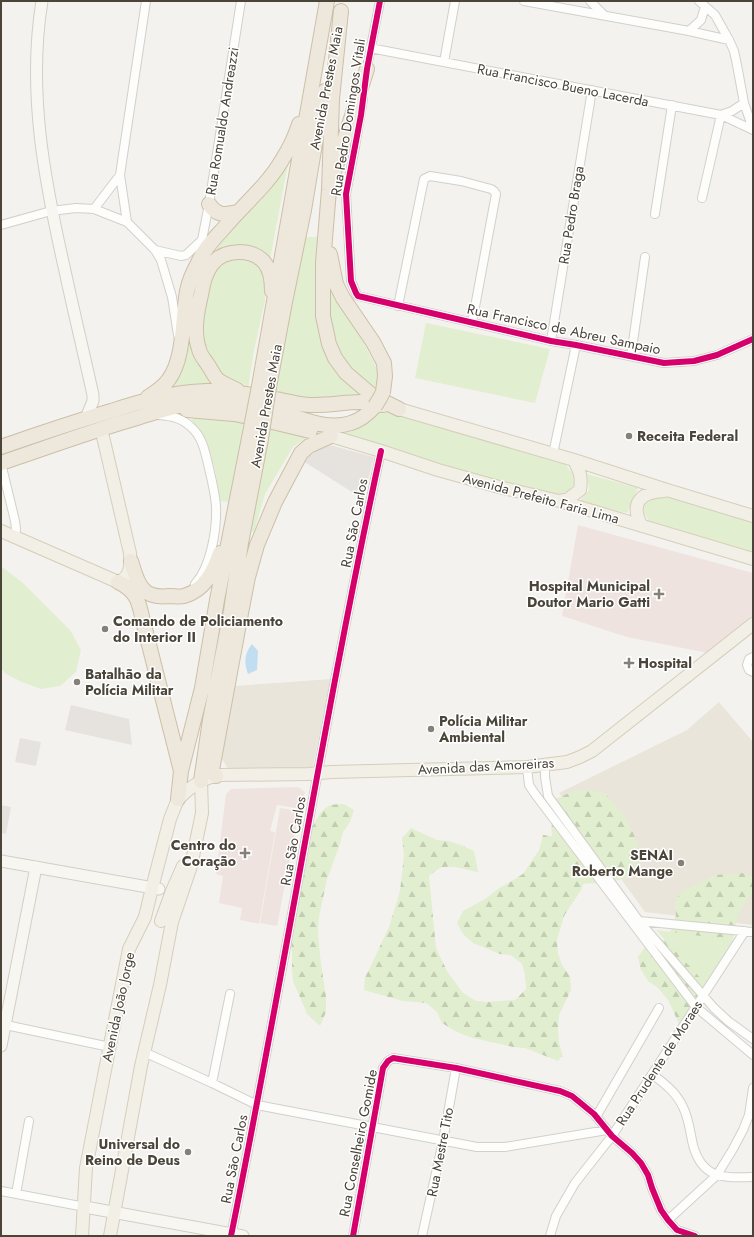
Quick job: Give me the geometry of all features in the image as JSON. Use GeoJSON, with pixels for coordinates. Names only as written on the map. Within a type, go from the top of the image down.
{"type":"FeatureCollection","features":[{"type":"Feature","properties":{"kind":"highway","name":"Avenida Prestes Maia"},"geometry":{"type":"LineString","coordinates":[[201,781],[210,720],[231,611],[255,439],[259,389],[327,1]]}},
{"type":"Feature","properties":{"kind":"highway"},"geometry":{"type":"LineString","coordinates":[[341,6],[332,99],[329,190],[323,264],[323,316],[329,344],[335,358],[346,373],[373,396],[399,409]]}},
{"type":"Feature","properties":{"kind":"highway","name":"Avenida Prestes Maia"},"geometry":{"type":"LineString","coordinates":[[259,389],[285,302],[304,210],[341,6]]}},
{"type":"Feature","properties":{"kind":"highway"},"geometry":{"type":"LineString","coordinates":[[329,190],[366,69]]}},
{"type":"Feature","properties":{"kind":"highway"},"geometry":{"type":"LineString","coordinates":[[140,402],[158,390],[169,380],[175,370],[181,347],[187,291],[199,260],[211,243],[267,180],[282,160],[299,126],[312,82]]}},
{"type":"Feature","properties":{"kind":"highway"},"geometry":{"type":"LineString","coordinates":[[209,204],[213,210],[219,213],[225,214],[237,212]]}},
{"type":"Feature","properties":{"kind":"highway"},"geometry":{"type":"LineString","coordinates":[[1,463],[101,428],[180,405],[202,402],[243,404],[319,424],[339,426],[362,418],[375,406],[383,392],[385,376],[384,363],[373,342],[343,298],[336,284],[326,232]]}},
{"type":"Feature","properties":{"kind":"highway"},"geometry":{"type":"LineString","coordinates":[[274,303],[271,279],[268,268],[264,262],[254,255],[241,252],[230,253],[216,259],[208,270],[199,305],[195,333],[199,351],[218,380],[259,389],[311,405],[359,401],[374,402],[399,409]]}},
{"type":"Feature","properties":{"kind":"highway"},"geometry":{"type":"LineString","coordinates":[[1,447],[86,418],[167,395],[205,391],[234,392],[259,389]]}},
{"type":"Feature","properties":{"kind":"highway"},"geometry":{"type":"LineString","coordinates":[[165,409],[234,414],[330,436]]}},
{"type":"Feature","properties":{"kind":"highway"},"geometry":{"type":"LineString","coordinates":[[216,776],[213,774],[212,770],[242,606],[248,577],[257,546],[275,502],[301,453],[309,446],[330,436]]}},
{"type":"Feature","properties":{"kind":"highway","name":"Avenida Prestes Maia"},"geometry":{"type":"LineString","coordinates":[[181,771],[202,688],[217,600],[236,508],[255,439]]}},
{"type":"Feature","properties":{"kind":"highway"},"geometry":{"type":"LineString","coordinates":[[142,621],[147,607],[156,599],[162,597],[184,596],[196,590],[205,583],[216,565],[229,519],[236,508]]}},
{"type":"Feature","properties":{"kind":"highway"},"geometry":{"type":"LineString","coordinates":[[131,561],[137,579],[144,590],[162,597]]}},
{"type":"Feature","properties":{"kind":"highway"},"geometry":{"type":"LineString","coordinates":[[118,582],[131,590],[138,599],[142,621],[181,771]]}},
{"type":"Feature","properties":{"kind":"highway","name":"Avenida João Jorge"},"geometry":{"type":"LineString","coordinates":[[178,799],[181,771]]}},
{"type":"Feature","properties":{"kind":"main road"},"geometry":{"type":"LineString","coordinates":[[399,409],[574,460],[753,516]]}},
{"type":"Feature","properties":{"kind":"main road"},"geometry":{"type":"LineString","coordinates":[[1,531],[118,582],[127,577],[131,561],[130,553],[101,428]]}},
{"type":"Feature","properties":{"kind":"main road","name":"Avenida Prefeito Faria Lima"},"geometry":{"type":"LineString","coordinates":[[330,436],[445,472],[499,487],[559,501],[753,558]]}},
{"type":"Feature","properties":{"kind":"main road"},"geometry":{"type":"LineString","coordinates":[[559,501],[568,499],[580,490],[582,480],[574,460]]}},
{"type":"Feature","properties":{"kind":"main road"},"geometry":{"type":"LineString","coordinates":[[642,526],[638,520],[637,508],[639,500],[645,494],[667,490]]}},
{"type":"Feature","properties":{"kind":"main road","name":"Avenida das Amoreiras"},"geometry":{"type":"LineString","coordinates":[[318,773],[527,767],[567,762],[592,751],[753,624]]}},
{"type":"Feature","properties":{"kind":"main road","name":"Avenida João Jorge"},"geometry":{"type":"LineString","coordinates":[[82,1236],[85,1207],[86,1168],[129,949],[145,917],[155,888],[170,819],[178,799],[201,781],[216,776],[318,773]]}},
{"type":"Feature","properties":{"kind":"main road","name":"Avenida Prestes Maia"},"geometry":{"type":"LineString","coordinates":[[196,842],[202,813],[201,781]]}},
{"type":"Feature","properties":{"kind":"main road"},"geometry":{"type":"LineString","coordinates":[[162,921],[172,891],[196,842]]}},
{"type":"Feature","properties":{"kind":"main road"},"geometry":{"type":"LineString","coordinates":[[110,1236],[109,1211],[160,985],[172,922],[196,842]]}},
{"type":"Feature","properties":{"kind":"main road"},"geometry":{"type":"LineString","coordinates":[[129,949],[132,973]]}},
{"type":"Feature","properties":{"kind":"street"},"geometry":{"type":"LineString","coordinates":[[42,1],[37,43],[37,110],[41,149],[51,211],[93,396],[93,401],[86,418]]}},
{"type":"Feature","properties":{"kind":"street"},"geometry":{"type":"LineString","coordinates":[[127,222],[120,176],[146,1]]}},
{"type":"Feature","properties":{"kind":"street","name":"Rua Romualdo Andreazzi"},"geometry":{"type":"LineString","coordinates":[[155,250],[186,256],[202,240],[241,1]]}},
{"type":"Feature","properties":{"kind":"street","name":"Rua Pedro Domingos Vitali"},"geometry":{"type":"LineString","coordinates":[[368,299],[358,296],[351,281],[346,194],[361,115],[366,69],[380,1]]}},
{"type":"Feature","properties":{"kind":"street"},"geometry":{"type":"LineString","coordinates":[[444,62],[455,1]]}},
{"type":"Feature","properties":{"kind":"street"},"geometry":{"type":"LineString","coordinates":[[524,1],[689,31],[729,40]]}},
{"type":"Feature","properties":{"kind":"street"},"geometry":{"type":"LineString","coordinates":[[590,1],[604,15]]}},
{"type":"Feature","properties":{"kind":"street"},"geometry":{"type":"LineString","coordinates":[[569,9],[574,2]]}},
{"type":"Feature","properties":{"kind":"street"},"geometry":{"type":"LineString","coordinates":[[689,31],[701,20],[702,4]]}},
{"type":"Feature","properties":{"kind":"street"},"geometry":{"type":"LineString","coordinates":[[702,4],[714,15],[734,51],[744,103],[753,129]]}},
{"type":"Feature","properties":{"kind":"street","name":"Rua Francisco Bueno Lacerda"},"geometry":{"type":"LineString","coordinates":[[370,48],[672,105],[710,114],[722,115],[753,129]]}},
{"type":"Feature","properties":{"kind":"street","name":"Rua Pedro Braga"},"geometry":{"type":"LineString","coordinates":[[551,341],[592,90]]}},
{"type":"Feature","properties":{"kind":"street"},"geometry":{"type":"LineString","coordinates":[[702,198],[722,115],[732,111],[744,103]]}},
{"type":"Feature","properties":{"kind":"street"},"geometry":{"type":"LineString","coordinates":[[655,214],[672,105]]}},
{"type":"Feature","properties":{"kind":"street"},"geometry":{"type":"LineString","coordinates":[[94,209],[120,176]]}},
{"type":"Feature","properties":{"kind":"street"},"geometry":{"type":"LineString","coordinates":[[398,306],[424,179],[430,176],[461,181],[491,189],[496,194],[472,323]]}},
{"type":"Feature","properties":{"kind":"street"},"geometry":{"type":"LineString","coordinates":[[1,226],[51,211],[76,208],[94,209],[127,222],[155,250],[164,271],[172,297],[181,347]]}},
{"type":"Feature","properties":{"kind":"street"},"geometry":{"type":"LineString","coordinates":[[631,356],[644,257]]}},
{"type":"Feature","properties":{"kind":"street","name":"Rua Francisco de Abreu Sampaio"},"geometry":{"type":"LineString","coordinates":[[368,299],[551,341],[664,362],[694,361],[717,355],[753,339]]}},
{"type":"Feature","properties":{"kind":"street"},"geometry":{"type":"LineString","coordinates":[[553,454],[576,345]]}},
{"type":"Feature","properties":{"kind":"street"},"geometry":{"type":"LineString","coordinates":[[148,414],[172,416],[183,420],[193,428],[201,439],[214,489],[216,506],[215,523],[208,558],[200,578],[184,596]]}},
{"type":"Feature","properties":{"kind":"street","name":"Rua São Carlos"},"geometry":{"type":"LineString","coordinates":[[235,1236],[257,1106],[318,773],[381,451]]}},
{"type":"Feature","properties":{"kind":"street"},"geometry":{"type":"LineString","coordinates":[[1,463],[15,521],[15,538]]}},
{"type":"Feature","properties":{"kind":"street"},"geometry":{"type":"LineString","coordinates":[[753,657],[749,659],[747,665],[749,670],[753,672]]}},
{"type":"Feature","properties":{"kind":"street"},"geometry":{"type":"LineString","coordinates":[[545,764],[548,796],[639,921],[714,1008],[728,1021],[753,1039]]}},
{"type":"Feature","properties":{"kind":"street"},"geometry":{"type":"LineString","coordinates":[[527,767],[528,783],[535,794],[696,1007],[753,1055]]}},
{"type":"Feature","properties":{"kind":"street"},"geometry":{"type":"LineString","coordinates":[[1,861],[155,888]]}},
{"type":"Feature","properties":{"kind":"street"},"geometry":{"type":"LineString","coordinates":[[1,1046],[3,1025],[36,867]]}},
{"type":"Feature","properties":{"kind":"street"},"geometry":{"type":"LineString","coordinates":[[639,921],[749,932]]}},
{"type":"Feature","properties":{"kind":"street","name":"Rua Prudente de Moraes"},"geometry":{"type":"LineString","coordinates":[[550,1236],[556,1216],[575,1183],[749,932]]}},
{"type":"Feature","properties":{"kind":"street"},"geometry":{"type":"LineString","coordinates":[[212,1083],[230,994]]}},
{"type":"Feature","properties":{"kind":"street"},"geometry":{"type":"LineString","coordinates":[[596,1117],[659,1008]]}},
{"type":"Feature","properties":{"kind":"street"},"geometry":{"type":"LineString","coordinates":[[3,1025],[110,1047]]}},
{"type":"Feature","properties":{"kind":"street"},"geometry":{"type":"LineString","coordinates":[[144,1052],[212,1083],[257,1106],[477,1147],[505,1147],[610,1133]]}},
{"type":"Feature","properties":{"kind":"street","name":"Rua Conselheiro Gomide"},"geometry":{"type":"LineString","coordinates":[[353,1236],[383,1068],[388,1061],[393,1058],[456,1068]]}},
{"type":"Feature","properties":{"kind":"street"},"geometry":{"type":"LineString","coordinates":[[456,1068],[560,1091],[572,1096],[596,1117],[610,1133],[632,1152],[641,1163],[648,1175],[661,1210],[668,1220],[677,1230],[695,1236]]}},
{"type":"Feature","properties":{"kind":"street","name":"Rua Mestre Tito"},"geometry":{"type":"LineString","coordinates":[[422,1236],[443,1141],[456,1068]]}},
{"type":"Feature","properties":{"kind":"street"},"geometry":{"type":"LineString","coordinates":[[652,1074],[670,1088],[684,1108],[697,1157],[706,1170],[717,1175],[732,1178],[753,1177]]}},
{"type":"Feature","properties":{"kind":"street"},"geometry":{"type":"LineString","coordinates":[[668,1220],[717,1175],[743,1130],[749,1115],[753,1088]]}},
{"type":"Feature","properties":{"kind":"street"},"geometry":{"type":"LineString","coordinates":[[16,1194],[29,1121]]}},
{"type":"Feature","properties":{"kind":"street"},"geometry":{"type":"LineString","coordinates":[[1,1191],[235,1236]]}},
{"type":"Feature","properties":{"kind":"street"},"geometry":{"type":"LineString","coordinates":[[84,1220],[92,1215],[109,1211]]}},
{"type":"Feature","properties":{"kind":"shaded area"},"geometry":{"type":"Polygon","coordinates":[[[330,445],[374,457],[363,499],[303,461],[319,449],[330,445]]]}},
{"type":"Feature","properties":{"kind":"shaded area","name":"Hospital Municipal Doutor Mario Gatti"},"geometry":{"type":"Polygon","coordinates":[[[578,525],[753,573],[753,618],[708,653],[627,637],[562,616],[578,525]]]}},
{"type":"Feature","properties":{"kind":"shaded area"},"geometry":{"type":"Polygon","coordinates":[[[331,679],[312,771],[229,771],[221,757],[234,686],[331,679]]]}},
{"type":"Feature","properties":{"kind":"shaded area","name":"SENAI Roberto Mange"},"geometry":{"type":"Polygon","coordinates":[[[719,702],[753,742],[753,925],[645,912],[559,793],[687,730],[719,702]]]}},
{"type":"Feature","properties":{"kind":"shaded area"},"geometry":{"type":"Polygon","coordinates":[[[71,705],[129,719],[132,745],[65,730],[71,705]]]}},
{"type":"Feature","properties":{"kind":"shaded area"},"geometry":{"type":"Polygon","coordinates":[[[20,738],[41,742],[36,766],[15,762],[20,738]]]}},
{"type":"Feature","properties":{"kind":"shaded area","name":"Centro do Coração"},"geometry":{"type":"Polygon","coordinates":[[[298,787],[305,792],[301,809],[277,805],[270,831],[275,832],[259,924],[240,920],[242,908],[219,903],[223,876],[216,874],[226,794],[231,789],[298,787]]]}},
{"type":"Feature","properties":{"kind":"shaded area"},"geometry":{"type":"Polygon","coordinates":[[[1,805],[11,807],[6,834],[1,833],[1,805]]]}},
{"type":"Feature","properties":{"kind":"shaded area"},"geometry":{"type":"Polygon","coordinates":[[[280,808],[299,811],[277,926],[260,923],[280,808]]]}},
{"type":"Feature","properties":{"kind":"green space"},"geometry":{"type":"Polygon","coordinates":[[[288,164],[270,260],[260,248],[239,246],[215,250],[288,164]]]}},
{"type":"Feature","properties":{"kind":"green space"},"geometry":{"type":"Polygon","coordinates":[[[306,237],[319,237],[318,295],[321,339],[332,361],[364,396],[315,400],[274,394],[306,237]]]}},
{"type":"Feature","properties":{"kind":"green space"},"geometry":{"type":"Polygon","coordinates":[[[242,257],[256,263],[265,280],[265,301],[254,350],[248,389],[220,376],[205,353],[202,340],[207,293],[213,273],[216,267],[222,263],[242,257]]]}},
{"type":"Feature","properties":{"kind":"green space"},"geometry":{"type":"Polygon","coordinates":[[[330,284],[346,308],[377,369],[377,389],[344,361],[331,323],[330,284]]]}},
{"type":"Feature","properties":{"kind":"green space"},"geometry":{"type":"Polygon","coordinates":[[[426,323],[550,349],[535,403],[415,378],[426,323]]]}},
{"type":"Feature","properties":{"kind":"green space"},"geometry":{"type":"Polygon","coordinates":[[[189,340],[202,366],[218,387],[166,389],[185,361],[189,340]]]}},
{"type":"Feature","properties":{"kind":"green space"},"geometry":{"type":"Polygon","coordinates":[[[381,409],[566,465],[577,480],[570,490],[556,496],[440,465],[338,432],[360,427],[381,409]]]}},
{"type":"Feature","properties":{"kind":"green space"},"geometry":{"type":"Polygon","coordinates":[[[191,419],[244,420],[231,502],[220,501],[215,470],[206,440],[191,419]]]}},
{"type":"Feature","properties":{"kind":"green space"},"geometry":{"type":"Polygon","coordinates":[[[270,428],[311,434],[293,447],[265,494],[254,532],[249,531],[270,428]]]}},
{"type":"Feature","properties":{"kind":"green space"},"geometry":{"type":"Polygon","coordinates":[[[587,474],[638,488],[627,513],[579,502],[589,490],[587,474]]]}},
{"type":"Feature","properties":{"kind":"green space"},"geometry":{"type":"Polygon","coordinates":[[[666,495],[753,521],[753,552],[649,521],[644,512],[644,504],[651,498],[666,495]]]}},
{"type":"Feature","properties":{"kind":"green space"},"geometry":{"type":"Polygon","coordinates":[[[1,566],[23,583],[70,630],[81,650],[76,672],[60,686],[41,689],[6,674],[1,668],[1,566]]]}},
{"type":"Feature","properties":{"kind":"green space"},"geometry":{"type":"Polygon","coordinates":[[[576,790],[603,792],[614,803],[630,825],[639,855],[638,864],[634,872],[626,878],[583,884],[581,890],[564,916],[557,940],[558,954],[562,965],[570,976],[571,990],[559,1015],[559,1043],[563,1057],[561,1057],[558,1061],[525,1048],[513,1047],[469,1037],[442,1023],[437,1012],[426,1003],[403,1001],[364,990],[365,978],[389,927],[400,891],[404,855],[402,838],[411,828],[437,840],[449,841],[474,851],[478,872],[454,867],[444,867],[440,868],[429,876],[436,948],[447,971],[463,993],[476,1001],[487,1002],[515,1000],[526,989],[525,975],[522,964],[511,955],[500,954],[473,943],[463,934],[457,923],[463,911],[485,899],[498,889],[523,874],[539,850],[543,835],[552,836],[550,811],[553,800],[576,790]]]}},
{"type":"Feature","properties":{"kind":"green space"},"geometry":{"type":"Polygon","coordinates":[[[344,804],[354,810],[350,822],[343,832],[327,879],[319,917],[318,930],[320,956],[326,997],[326,1012],[320,1026],[307,1014],[293,981],[291,942],[292,914],[308,835],[323,810],[331,805],[344,804]]]}},
{"type":"Feature","properties":{"kind":"green space"},"geometry":{"type":"Polygon","coordinates":[[[742,873],[753,877],[753,891],[738,915],[733,940],[723,963],[681,1028],[668,1000],[658,988],[648,981],[641,970],[638,957],[645,947],[668,938],[676,915],[675,902],[681,892],[715,875],[742,873]]]}},
{"type":"Feature","properties":{"kind":"green space"},"geometry":{"type":"Polygon","coordinates":[[[656,930],[738,941],[706,984],[656,930]]]}},
{"type":"Feature","properties":{"kind":"water"},"geometry":{"type":"Polygon","coordinates":[[[252,644],[258,651],[257,670],[248,674],[246,666],[247,651],[252,644]]]}},
{"type":"Feature","properties":{"kind":"cycle path"},"geometry":{"type":"LineString","coordinates":[[380,1],[346,194],[351,281],[358,296],[551,341],[664,363],[694,361],[717,355],[753,339]]}},
{"type":"Feature","properties":{"kind":"cycle path"},"geometry":{"type":"LineString","coordinates":[[231,1236],[269,1040],[341,647],[381,451]]}},
{"type":"Feature","properties":{"kind":"cycle path"},"geometry":{"type":"LineString","coordinates":[[353,1236],[383,1068],[388,1061],[393,1058],[456,1068],[560,1091],[572,1096],[594,1114],[612,1136],[641,1163],[648,1175],[661,1210],[668,1220],[677,1230],[695,1236]]}},
{"type":"Feature","properties":{"kind":"place","name":"Receita Federal"},"geometry":{"type":"Point","coordinates":[629,436]}},
{"type":"Feature","properties":{"kind":"place","name":"Hospital Municipal Doutor Mario Gatti"},"geometry":{"type":"Point","coordinates":[659,594]}},
{"type":"Feature","properties":{"kind":"place","name":"Comando de Policiamento do Interior II"},"geometry":{"type":"Point","coordinates":[105,629]}},
{"type":"Feature","properties":{"kind":"place","name":"Hospital"},"geometry":{"type":"Point","coordinates":[629,663]}},
{"type":"Feature","properties":{"kind":"place","name":"Batalhão da Polícia Militar"},"geometry":{"type":"Point","coordinates":[77,682]}},
{"type":"Feature","properties":{"kind":"place","name":"Polícia Militar Ambiental"},"geometry":{"type":"Point","coordinates":[431,729]}},
{"type":"Feature","properties":{"kind":"place","name":"Centro do Coração"},"geometry":{"type":"Point","coordinates":[245,853]}},
{"type":"Feature","properties":{"kind":"place","name":"SENAI Roberto Mange"},"geometry":{"type":"Point","coordinates":[681,863]}},
{"type":"Feature","properties":{"kind":"place","name":"Universal do Reino de Deus"},"geometry":{"type":"Point","coordinates":[188,1152]}}]}
